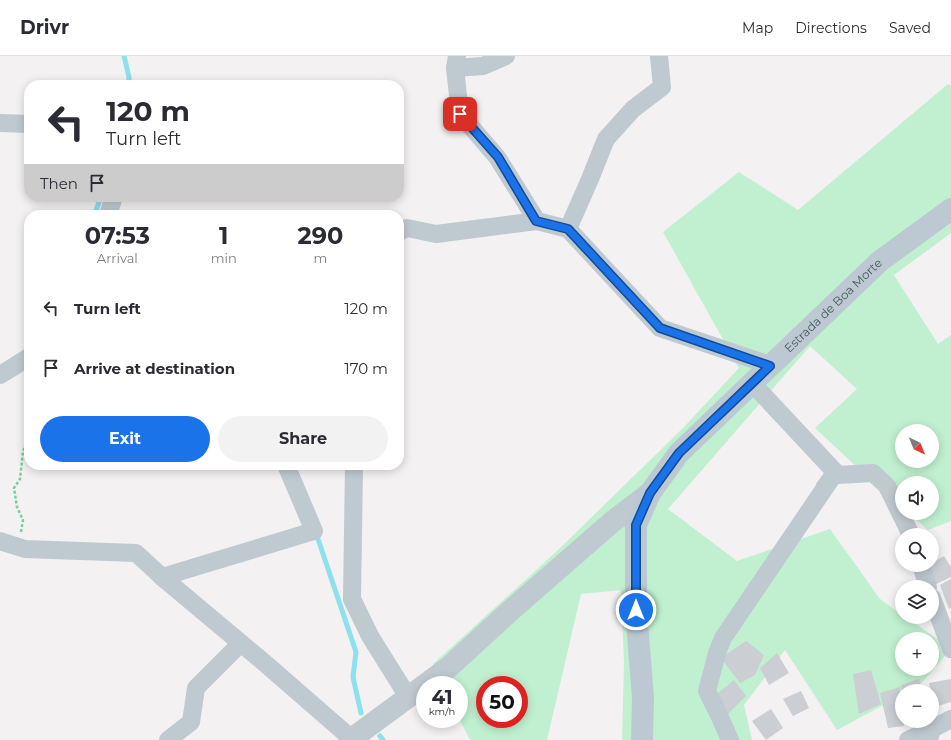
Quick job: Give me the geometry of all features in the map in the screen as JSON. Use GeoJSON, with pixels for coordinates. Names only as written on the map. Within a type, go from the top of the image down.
{"type":"FeatureCollection","features":[{"type":"Feature","properties":{"kind":"main road","name":"Estrada de Boa Morte"},"geometry":{"type":"LineString","coordinates":[[642,740],[642,698],[636,610],[636,525],[650,493],[679,453],[880,261],[951,209]]}},
{"type":"Feature","properties":{"kind":"street"},"geometry":{"type":"LineString","coordinates":[[506,56],[483,66],[456,62],[460,114],[498,157],[536,221]]}},
{"type":"Feature","properties":{"kind":"street"},"geometry":{"type":"LineString","coordinates":[[568,229],[590,180],[606,139],[633,109],[662,87],[659,56]]}},
{"type":"Feature","properties":{"kind":"street"},"geometry":{"type":"LineString","coordinates":[[0,123],[24,124]]}},
{"type":"Feature","properties":{"kind":"street"},"geometry":{"type":"LineString","coordinates":[[404,230],[408,228],[436,234],[536,221],[568,229],[660,328],[770,366]]}},
{"type":"Feature","properties":{"kind":"street"},"geometry":{"type":"LineString","coordinates":[[0,375],[24,360]]}},
{"type":"Feature","properties":{"kind":"street"},"geometry":{"type":"LineString","coordinates":[[752,383],[838,476],[873,473],[887,486],[908,528]]}},
{"type":"Feature","properties":{"kind":"street"},"geometry":{"type":"LineString","coordinates":[[162,576],[314,531],[288,470]]}},
{"type":"Feature","properties":{"kind":"street"},"geometry":{"type":"LineString","coordinates":[[354,470],[352,599],[370,636],[408,697]]}},
{"type":"Feature","properties":{"kind":"street"},"geometry":{"type":"LineString","coordinates":[[824,488],[835,473]]}},
{"type":"Feature","properties":{"kind":"street"},"geometry":{"type":"LineString","coordinates":[[730,740],[707,691],[717,653],[723,638],[835,473]]}},
{"type":"Feature","properties":{"kind":"street"},"geometry":{"type":"LineString","coordinates":[[0,541],[25,548],[136,553],[351,740],[449,667],[510,611],[612,522],[650,493]]}},
{"type":"Feature","properties":{"kind":"street"},"geometry":{"type":"LineString","coordinates":[[939,617],[951,649]]}},
{"type":"Feature","properties":{"kind":"street"},"geometry":{"type":"LineString","coordinates":[[168,740],[191,722],[196,688],[241,643]]}},
{"type":"Feature","properties":{"kind":"street"},"geometry":{"type":"LineString","coordinates":[[908,740],[930,734],[951,719]]}},
{"type":"Feature","properties":{"kind":"path"},"geometry":{"type":"LineString","coordinates":[[19,546],[23,520],[17,507],[14,488],[20,479],[24,449]]}},
{"type":"Feature","properties":{"kind":"green space"},"geometry":{"type":"Polygon","coordinates":[[[948,84],[951,86],[951,233],[894,275],[938,344],[951,335],[951,521],[933,528],[926,528],[917,520],[939,520],[939,476],[895,476],[895,501],[815,428],[857,389],[810,346],[668,509],[737,561],[830,529],[880,599],[895,610],[895,624],[916,624],[927,632],[895,632],[895,676],[928,676],[921,684],[895,684],[895,699],[837,730],[785,650],[744,705],[752,740],[622,740],[624,663],[621,590],[581,594],[547,740],[470,740],[464,728],[468,728],[468,676],[439,676],[433,664],[557,551],[683,428],[739,368],[663,232],[739,172],[798,210],[948,84]]]}},
{"type":"Feature","properties":{"kind":"green space"},"geometry":{"type":"Polygon","coordinates":[[[939,640],[951,649],[939,663],[939,640]]]}},
{"type":"Feature","properties":{"kind":"building"},"geometry":{"type":"Polygon","coordinates":[[[944,556],[951,567],[951,577],[939,583],[939,580],[931,580],[929,572],[939,572],[939,559],[944,556]]]}},
{"type":"Feature","properties":{"kind":"building"},"geometry":{"type":"Polygon","coordinates":[[[951,579],[951,608],[949,609],[940,585],[951,579]]]}},
{"type":"Feature","properties":{"kind":"building"},"geometry":{"type":"Polygon","coordinates":[[[746,641],[764,655],[755,675],[740,683],[721,658],[746,641]]]}},
{"type":"Feature","properties":{"kind":"building"},"geometry":{"type":"Polygon","coordinates":[[[777,653],[789,673],[769,685],[760,668],[777,653]]]}},
{"type":"Feature","properties":{"kind":"building"},"geometry":{"type":"Polygon","coordinates":[[[871,670],[881,704],[859,714],[853,674],[871,670]]]}},
{"type":"Feature","properties":{"kind":"building"},"geometry":{"type":"Polygon","coordinates":[[[919,679],[920,684],[904,684],[919,679]]]}},
{"type":"Feature","properties":{"kind":"building"},"geometry":{"type":"Polygon","coordinates":[[[951,679],[951,702],[939,706],[939,684],[929,683],[951,679]]]}},
{"type":"Feature","properties":{"kind":"building"},"geometry":{"type":"Polygon","coordinates":[[[734,680],[746,696],[728,714],[712,698],[734,680]]]}},
{"type":"Feature","properties":{"kind":"building"},"geometry":{"type":"Polygon","coordinates":[[[895,688],[895,727],[888,728],[880,693],[895,688]]]}},
{"type":"Feature","properties":{"kind":"building"},"geometry":{"type":"Polygon","coordinates":[[[801,691],[809,708],[793,716],[783,699],[801,691]]]}},
{"type":"Feature","properties":{"kind":"building"},"geometry":{"type":"Polygon","coordinates":[[[771,709],[783,728],[766,740],[752,721],[771,709]]]}},
{"type":"Feature","properties":{"kind":"waterway"},"geometry":{"type":"LineString","coordinates":[[124,56],[129,80]]}},
{"type":"Feature","properties":{"kind":"waterway"},"geometry":{"type":"LineString","coordinates":[[96,210],[99,202]]}},
{"type":"Feature","properties":{"kind":"waterway"},"geometry":{"type":"LineString","coordinates":[[316,533],[356,652],[353,677],[361,713]]}},
{"type":"Feature","properties":{"kind":"waterway"},"geometry":{"type":"LineString","coordinates":[[380,736],[383,740]]}},
{"type":"Feature","properties":{"kind":"route"},"geometry":{"type":"LineString","coordinates":[[460,114],[498,157],[536,221],[568,229],[660,328],[770,366],[679,453],[650,493],[636,525],[636,610]]}}]}
